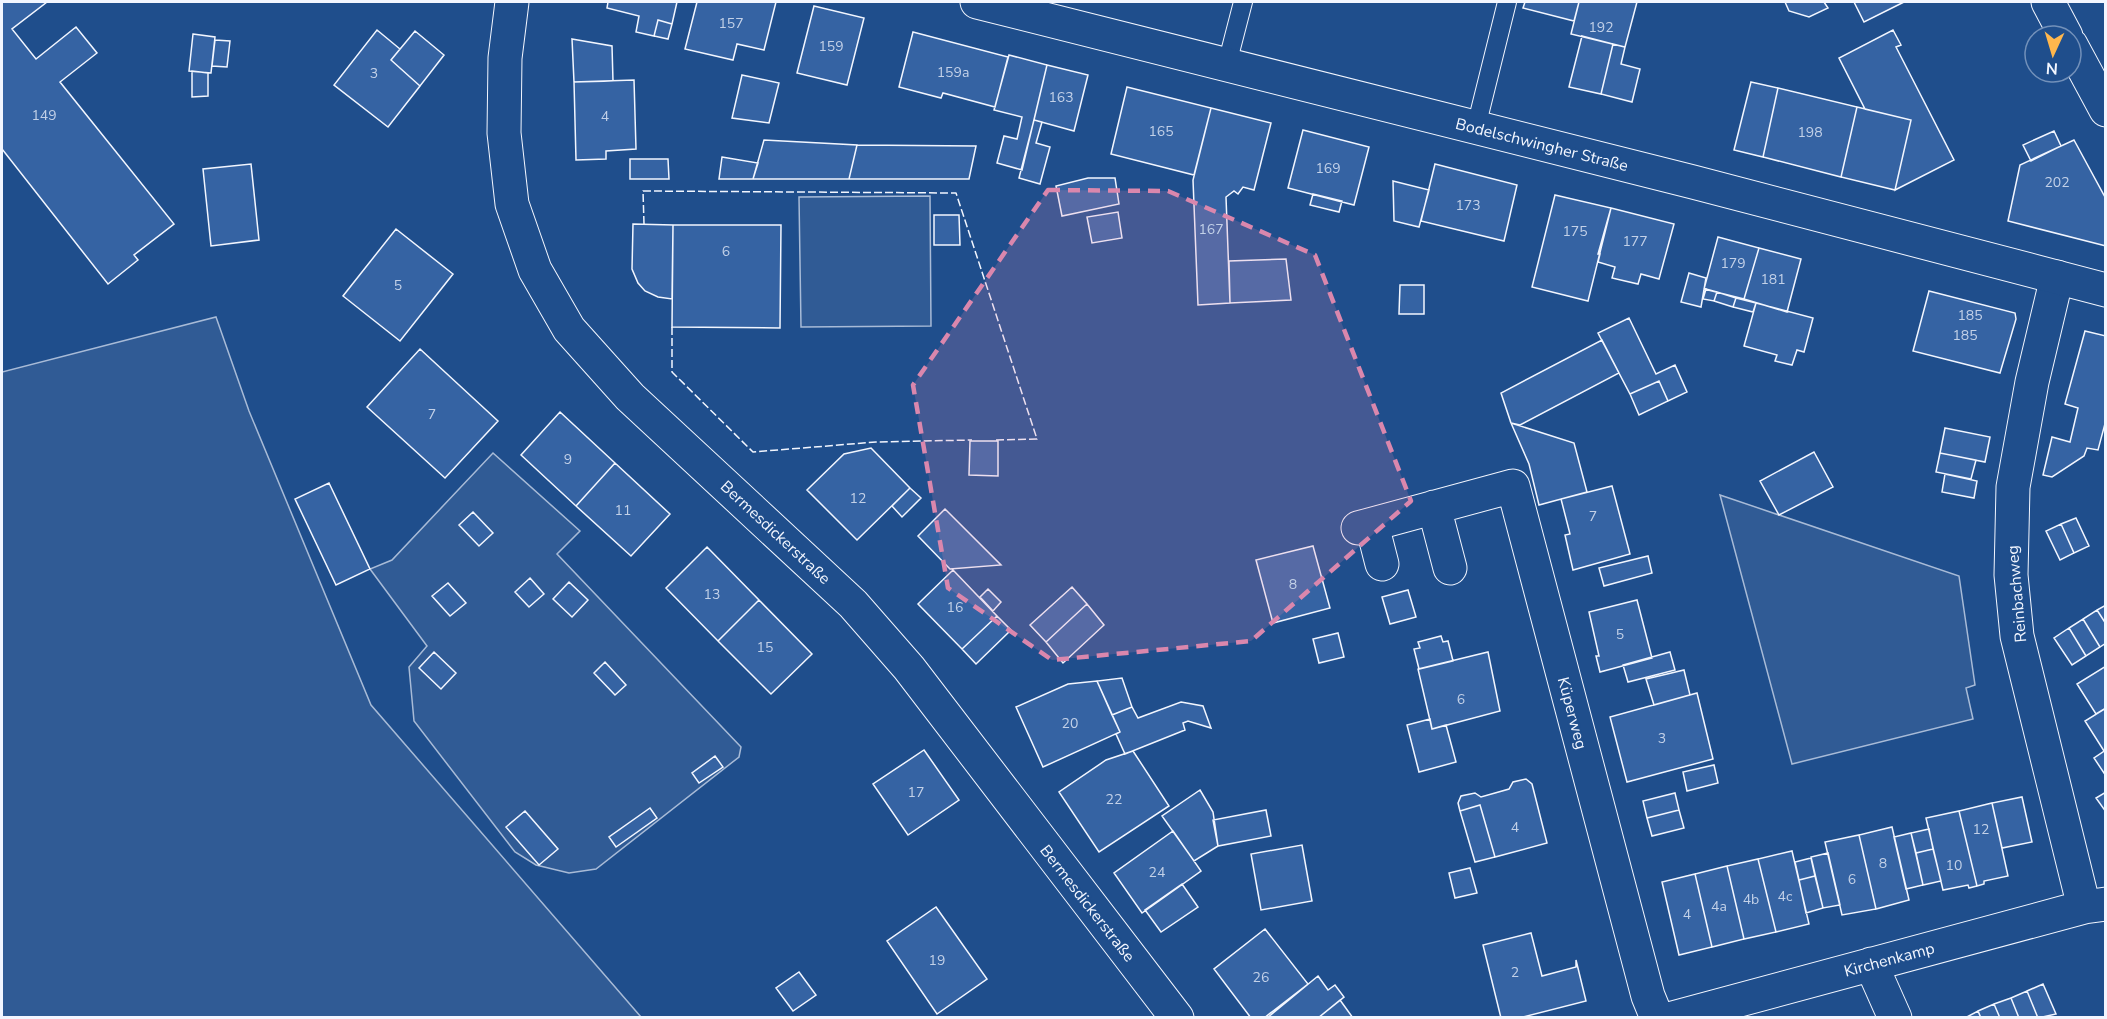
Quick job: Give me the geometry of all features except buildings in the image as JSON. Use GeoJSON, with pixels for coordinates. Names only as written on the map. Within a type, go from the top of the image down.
{"type":"FeatureCollection","features":[{"type":"Feature","properties":{"kind":"street","name":"Bermesdickerstraße"},"geometry":{"type":"LineString","coordinates":[[512,2],[505,58],[504,133],[512,204],[535,270],[569,329],[630,397],[860,612],[909,668],[1058,865],[1177,1017]]}},
{"type":"Feature","properties":{"kind":"street","name":"Bodelschwingher Straße"},"geometry":{"type":"LineString","coordinates":[[977,2],[1476,127],[2106,290]]}},
{"type":"Feature","properties":{"kind":"street"},"geometry":{"type":"LineString","coordinates":[[2048,2],[2060,24]]}},
{"type":"Feature","properties":{"kind":"street"},"geometry":{"type":"LineString","coordinates":[[2083,67],[2106,110]]}},
{"type":"Feature","properties":{"kind":"street","name":"Reinbachweg"},"geometry":{"type":"LineString","coordinates":[[2057,277],[2032,382],[2013,487],[2011,575],[2017,636],[2095,906]]}},
{"type":"Feature","properties":{"kind":"street","name":"Küperweg"},"geometry":{"type":"LineString","coordinates":[[1382,564],[1365,526],[1513,486],[1648,996],[1657,1017]]}},
{"type":"Feature","properties":{"kind":"street"},"geometry":{"type":"LineString","coordinates":[[1434,507],[1450,568]]}},
{"type":"Feature","properties":{"kind":"street","name":"Kirchenkamp"},"geometry":{"type":"LineString","coordinates":[[1673,1017],[2095,906]]}},
{"type":"Feature","properties":{"kind":"street"},"geometry":{"type":"LineString","coordinates":[[1871,964],[1894,1017]]}},
{"type":"Feature","properties":{"kind":"lane"},"geometry":{"type":"LineString","coordinates":[[1227,64],[1243,2]]}},
{"type":"Feature","properties":{"kind":"lane"},"geometry":{"type":"LineString","coordinates":[[1476,127],[1507,2]]}},
{"type":"Feature","properties":{"kind":"highlighted area"},"geometry":{"type":"Polygon","coordinates":[[[1048,190],[1168,191],[1315,255],[1411,501],[1251,641],[1052,660],[948,588],[913,385],[1048,190]]]}},
{"type":"Feature","properties":{"kind":"shaded area"},"geometry":{"type":"Polygon","coordinates":[[[930,196],[931,326],[801,327],[799,197],[930,196]]]}},
{"type":"Feature","properties":{"kind":"shaded area"},"geometry":{"type":"Polygon","coordinates":[[[216,317],[249,411],[371,705],[641,1017],[2,1017],[2,372],[216,317]]]}},
{"type":"Feature","properties":{"kind":"shaded area"},"geometry":{"type":"Polygon","coordinates":[[[493,453],[580,531],[557,554],[741,747],[739,757],[596,869],[569,873],[536,865],[515,852],[414,721],[409,667],[427,646],[370,569],[392,560],[493,453]]]}},
{"type":"Feature","properties":{"kind":"shaded area"},"geometry":{"type":"Polygon","coordinates":[[[1720,495],[1959,576],[1975,685],[1966,688],[1973,719],[1792,764],[1720,495]]]}},
{"type":"Feature","properties":{"kind":"fence"},"geometry":{"type":"LineString","coordinates":[[644,224],[643,191],[956,193],[1037,439],[993,440]]}},
{"type":"Feature","properties":{"kind":"fence"},"geometry":{"type":"LineString","coordinates":[[672,327],[672,372],[753,452],[876,442],[972,440]]}}]}
